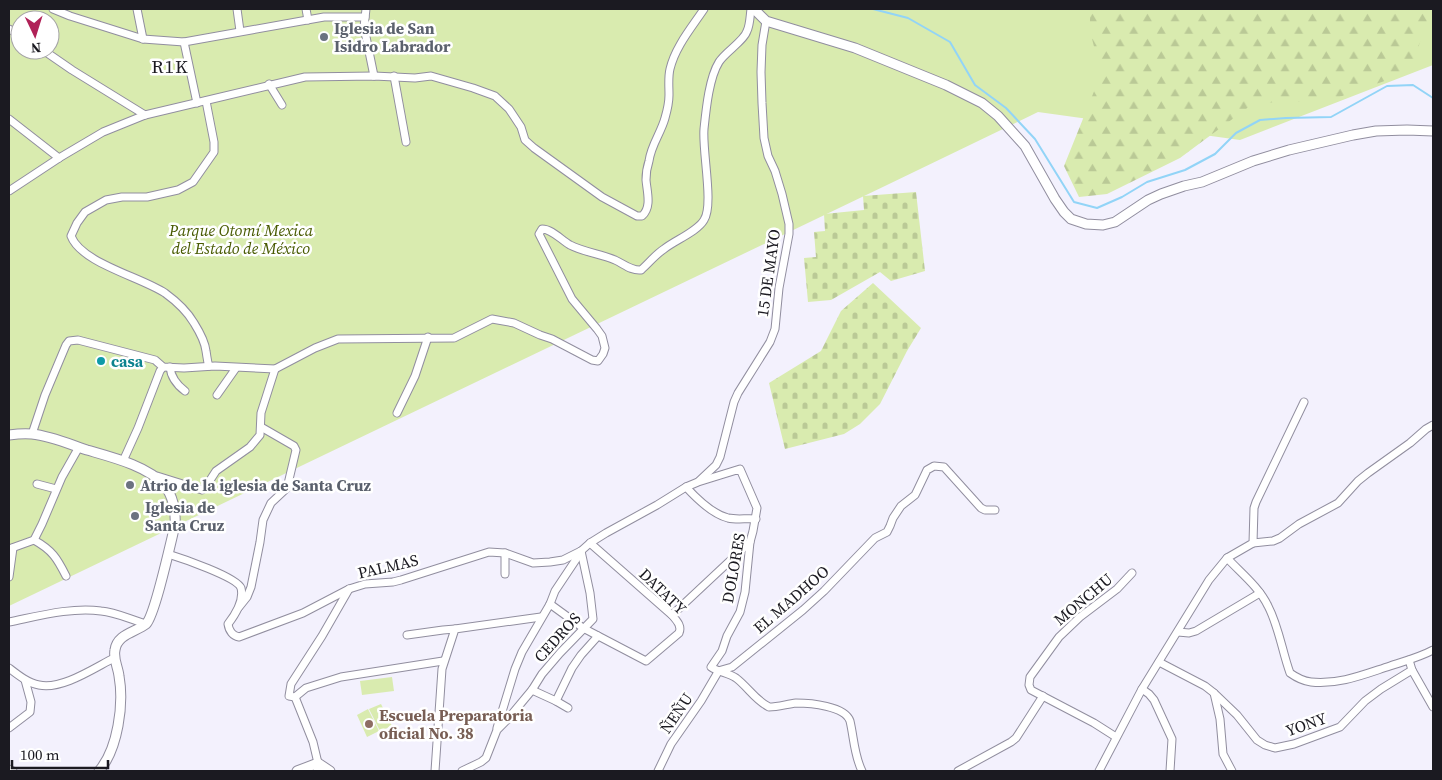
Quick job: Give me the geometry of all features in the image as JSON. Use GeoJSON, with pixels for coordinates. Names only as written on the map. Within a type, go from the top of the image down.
{"type":"FeatureCollection","features":[{"type":"Feature","properties":{"kind":"main road"},"geometry":{"type":"LineString","coordinates":[[752,9],[766,21],[855,48],[946,85],[982,103],[998,116],[1025,146],[1064,212],[1071,219],[1086,224],[1103,226],[1115,222],[1148,200],[1161,194],[1202,182],[1253,161],[1289,150],[1376,131],[1433,131]]}},
{"type":"Feature","properties":{"kind":"main road"},"geometry":{"type":"LineString","coordinates":[[9,435],[32,434],[48,437],[123,461],[158,479],[166,487],[173,503],[176,515],[175,525],[153,611],[146,624],[121,638],[115,649],[114,658],[119,676],[121,696],[120,710],[111,750],[105,764],[99,771]]}},
{"type":"Feature","properties":{"kind":"main road"},"geometry":{"type":"LineString","coordinates":[[298,771],[318,767],[330,771]]}},
{"type":"Feature","properties":{"kind":"street"},"geometry":{"type":"LineString","coordinates":[[53,9],[143,39],[184,42],[324,17],[365,17]]}},
{"type":"Feature","properties":{"kind":"street"},"geometry":{"type":"LineString","coordinates":[[137,9],[143,39]]}},
{"type":"Feature","properties":{"kind":"street"},"geometry":{"type":"LineString","coordinates":[[236,9],[240,31]]}},
{"type":"Feature","properties":{"kind":"street"},"geometry":{"type":"LineString","coordinates":[[306,9],[308,20]]}},
{"type":"Feature","properties":{"kind":"street"},"geometry":{"type":"LineString","coordinates":[[366,9],[364,27],[374,76]]}},
{"type":"Feature","properties":{"kind":"street"},"geometry":{"type":"LineString","coordinates":[[9,191],[103,132],[145,115],[305,77],[394,76],[415,78],[431,76],[495,96],[510,108],[521,127],[525,140],[534,148],[602,197],[637,216],[642,216],[646,213],[648,207],[646,178],[649,159],[656,137],[665,119],[669,96],[668,79],[670,68],[683,40],[704,9]]}},
{"type":"Feature","properties":{"kind":"street"},"geometry":{"type":"LineString","coordinates":[[123,461],[160,371],[166,367],[208,366],[275,369],[308,351],[338,339],[454,338],[492,319],[514,323],[552,339],[592,360],[598,361],[605,348],[602,336],[572,300],[539,234],[542,229],[546,229],[579,249],[615,260],[634,270],[638,270],[705,220],[708,192],[704,131],[712,76],[720,60],[747,32],[752,9]]}},
{"type":"Feature","properties":{"kind":"street","name":"15 DE MAYO"},"geometry":{"type":"LineString","coordinates":[[698,482],[716,465],[720,457],[734,402],[770,342],[775,329],[778,288],[789,241],[789,224],[784,202],[775,171],[768,156],[764,138],[761,72],[766,21]]}},
{"type":"Feature","properties":{"kind":"street"},"geometry":{"type":"LineString","coordinates":[[184,42],[197,103]]}},
{"type":"Feature","properties":{"kind":"street"},"geometry":{"type":"LineString","coordinates":[[58,60],[145,115]]}},
{"type":"Feature","properties":{"kind":"street"},"geometry":{"type":"LineString","coordinates":[[394,76],[406,142]]}},
{"type":"Feature","properties":{"kind":"street"},"geometry":{"type":"LineString","coordinates":[[270,84],[282,105]]}},
{"type":"Feature","properties":{"kind":"street"},"geometry":{"type":"LineString","coordinates":[[206,101],[214,142],[214,152],[192,182],[178,190],[147,197],[122,197],[106,200],[85,212],[71,236],[73,242],[83,252],[164,292],[182,306],[194,322],[204,342],[208,366]]}},
{"type":"Feature","properties":{"kind":"street"},"geometry":{"type":"LineString","coordinates":[[9,119],[60,158]]}},
{"type":"Feature","properties":{"kind":"street"},"geometry":{"type":"LineString","coordinates":[[398,413],[415,376],[428,337]]}},
{"type":"Feature","properties":{"kind":"street"},"geometry":{"type":"LineString","coordinates":[[32,434],[45,396],[69,341],[78,340],[155,360],[166,367],[185,391]]}},
{"type":"Feature","properties":{"kind":"street"},"geometry":{"type":"LineString","coordinates":[[218,395],[236,368]]}},
{"type":"Feature","properties":{"kind":"street"},"geometry":{"type":"LineString","coordinates":[[145,472],[202,490],[205,488],[216,471],[255,442],[260,435],[261,413],[275,369]]}},
{"type":"Feature","properties":{"kind":"street"},"geometry":{"type":"LineString","coordinates":[[1253,543],[1254,508],[1256,502],[1304,402]]}},
{"type":"Feature","properties":{"kind":"street"},"geometry":{"type":"LineString","coordinates":[[1099,771],[1142,689],[1178,632],[1193,604],[1227,558],[1253,543],[1273,541],[1280,538],[1299,524],[1338,503],[1358,481],[1433,425]]}},
{"type":"Feature","properties":{"kind":"street","name":"PALMAS"},"geometry":{"type":"LineString","coordinates":[[261,427],[294,446],[296,454],[287,488],[271,503],[262,520],[260,542],[247,598],[228,624],[234,635],[239,638],[303,613],[349,589],[365,584],[401,580],[489,552],[505,553],[527,562],[538,563],[563,560],[581,551]]}},
{"type":"Feature","properties":{"kind":"street"},"geometry":{"type":"LineString","coordinates":[[9,577],[11,548],[34,540],[56,489],[79,447]]}},
{"type":"Feature","properties":{"kind":"street","name":"EL MADHOO"},"geometry":{"type":"LineString","coordinates":[[718,672],[732,667],[804,610],[875,538],[889,530],[893,518],[901,506],[915,495],[927,470],[934,466],[944,467],[981,508],[995,510]]}},
{"type":"Feature","properties":{"kind":"street","name":"DOLORES"},"geometry":{"type":"LineString","coordinates":[[698,482],[740,469],[757,508],[750,542],[743,602],[722,651],[711,667],[718,672]]}},
{"type":"Feature","properties":{"kind":"street"},"geometry":{"type":"LineString","coordinates":[[497,730],[514,669],[541,617],[550,604],[555,590],[581,551],[590,543],[686,487],[698,482]]}},
{"type":"Feature","properties":{"kind":"street"},"geometry":{"type":"LineString","coordinates":[[37,484],[56,489]]}},
{"type":"Feature","properties":{"kind":"street"},"geometry":{"type":"LineString","coordinates":[[686,487],[720,515],[730,518],[756,519]]}},
{"type":"Feature","properties":{"kind":"street"},"geometry":{"type":"LineString","coordinates":[[34,540],[51,551],[66,576]]}},
{"type":"Feature","properties":{"kind":"street"},"geometry":{"type":"LineString","coordinates":[[672,615],[750,542]]}},
{"type":"Feature","properties":{"kind":"street","name":"DATATY"},"geometry":{"type":"LineString","coordinates":[[590,543],[672,615],[680,628],[679,633],[646,661],[598,636]]}},
{"type":"Feature","properties":{"kind":"street","name":"CEDROS"},"geometry":{"type":"LineString","coordinates":[[462,771],[486,758],[497,730],[532,690],[542,674],[593,619],[590,593],[581,551]]}},
{"type":"Feature","properties":{"kind":"street"},"geometry":{"type":"LineString","coordinates":[[505,553],[505,574]]}},
{"type":"Feature","properties":{"kind":"street","name":"PALMAS"},"geometry":{"type":"LineString","coordinates":[[168,554],[188,560],[236,581],[241,591],[237,610]]}},
{"type":"Feature","properties":{"kind":"street"},"geometry":{"type":"LineString","coordinates":[[1227,558],[1268,604],[1274,617],[1290,673],[1302,680],[1336,682],[1409,660],[1433,650]]}},
{"type":"Feature","properties":{"kind":"street","name":"MONCHU"},"geometry":{"type":"LineString","coordinates":[[1116,737],[1094,723],[1031,690],[1029,680],[1032,673],[1059,637],[1117,589],[1132,574]]}},
{"type":"Feature","properties":{"kind":"street"},"geometry":{"type":"LineString","coordinates":[[349,589],[291,684],[289,696],[295,697],[306,688],[342,677],[443,661]]}},
{"type":"Feature","properties":{"kind":"street"},"geometry":{"type":"LineString","coordinates":[[1178,632],[1189,633],[1196,631],[1260,593]]}},
{"type":"Feature","properties":{"kind":"street"},"geometry":{"type":"LineString","coordinates":[[550,604],[583,628],[598,636],[572,668],[556,701]]}},
{"type":"Feature","properties":{"kind":"street"},"geometry":{"type":"LineString","coordinates":[[9,622],[64,611],[88,610],[103,611],[146,624]]}},
{"type":"Feature","properties":{"kind":"street"},"geometry":{"type":"LineString","coordinates":[[407,635],[541,617]]}},
{"type":"Feature","properties":{"kind":"street"},"geometry":{"type":"LineString","coordinates":[[435,771],[443,661],[455,629]]}},
{"type":"Feature","properties":{"kind":"street"},"geometry":{"type":"LineString","coordinates":[[9,668],[25,680],[39,685],[51,686],[61,684],[114,658]]}},
{"type":"Feature","properties":{"kind":"street"},"geometry":{"type":"LineString","coordinates":[[1409,660],[1412,670],[1433,707]]}},
{"type":"Feature","properties":{"kind":"street","name":"YONY"},"geometry":{"type":"LineString","coordinates":[[1159,662],[1196,680],[1214,693],[1257,740],[1270,747],[1281,747],[1340,727],[1365,700],[1412,670]]}},
{"type":"Feature","properties":{"kind":"street"},"geometry":{"type":"LineString","coordinates":[[718,672],[734,677],[758,700],[769,707],[807,703],[836,709],[844,713],[849,720],[855,755],[862,771]]}},
{"type":"Feature","properties":{"kind":"street","name":"ÑEÑU"},"geometry":{"type":"LineString","coordinates":[[658,771],[671,744],[701,701],[718,672]]}},
{"type":"Feature","properties":{"kind":"street"},"geometry":{"type":"LineString","coordinates":[[9,728],[27,715],[31,708],[25,680]]}},
{"type":"Feature","properties":{"kind":"street"},"geometry":{"type":"LineString","coordinates":[[1142,689],[1154,700],[1172,739],[1170,771]]}},
{"type":"Feature","properties":{"kind":"street"},"geometry":{"type":"LineString","coordinates":[[532,690],[568,708]]}},
{"type":"Feature","properties":{"kind":"street"},"geometry":{"type":"LineString","coordinates":[[1214,693],[1220,719],[1223,754],[1232,771]]}},
{"type":"Feature","properties":{"kind":"street"},"geometry":{"type":"LineString","coordinates":[[958,771],[1016,738],[1043,696]]}},
{"type":"Feature","properties":{"kind":"street"},"geometry":{"type":"LineString","coordinates":[[295,697],[313,742],[318,767]]}},
{"type":"Feature","properties":{"kind":"street"},"geometry":{"type":"LineString","coordinates":[[9,770],[13,771]]}},
{"type":"Feature","properties":{"kind":"green space","name":"Parque Otomí Mexica del Estado de México"},"geometry":{"type":"Polygon","coordinates":[[[9,9],[1433,9],[1433,65],[1240,140],[1038,112],[9,606],[9,9]]]}},
{"type":"Feature","properties":{"kind":"green space"},"geometry":{"type":"Polygon","coordinates":[[[1090,9],[1431,9],[1410,72],[1328,101],[1254,103],[1180,158],[1107,194],[1079,197],[1064,166],[1099,79],[1099,66],[1090,31],[1090,9]]]}},
{"type":"Feature","properties":{"kind":"green space"},"geometry":{"type":"Polygon","coordinates":[[[916,192],[925,271],[891,281],[880,272],[831,300],[808,302],[804,258],[816,257],[814,232],[825,231],[824,214],[864,210],[863,196],[916,192]]]}},
{"type":"Feature","properties":{"kind":"green space"},"geometry":{"type":"Polygon","coordinates":[[[873,283],[921,328],[880,404],[860,424],[844,434],[785,449],[769,383],[821,351],[841,311],[873,283]]]}},
{"type":"Feature","properties":{"kind":"green space"},"geometry":{"type":"Polygon","coordinates":[[[392,677],[394,691],[362,695],[360,681],[392,677]]]}},
{"type":"Feature","properties":{"kind":"green space"},"geometry":{"type":"Polygon","coordinates":[[[381,704],[392,726],[380,731],[369,709],[381,704]]]}},
{"type":"Feature","properties":{"kind":"green space"},"geometry":{"type":"Polygon","coordinates":[[[368,709],[379,731],[367,737],[357,715],[368,709]]]}},
{"type":"Feature","properties":{"kind":"waterway"},"geometry":{"type":"LineString","coordinates":[[873,9],[908,18],[950,42],[975,85],[1006,108],[1035,139],[1074,202],[1097,208],[1122,197],[1147,182],[1185,170],[1215,154],[1236,133],[1260,120],[1331,117],[1387,86],[1413,85],[1433,98]]}},
{"type":"Feature","properties":{"kind":"place","name":"Iglesia de San Isidro Labrador"},"geometry":{"type":"Point","coordinates":[324,37]}},
{"type":"Feature","properties":{"kind":"place","name":"casa"},"geometry":{"type":"Point","coordinates":[101,361]}},
{"type":"Feature","properties":{"kind":"place","name":"Atrio de la iglesia de Santa Cruz"},"geometry":{"type":"Point","coordinates":[130,485]}},
{"type":"Feature","properties":{"kind":"place","name":"Iglesia de Santa Cruz"},"geometry":{"type":"Point","coordinates":[135,516]}},
{"type":"Feature","properties":{"kind":"place","name":"Escuela Preparatoria oficial No. 38"},"geometry":{"type":"Point","coordinates":[369,724]}},
{"type":"Feature","properties":{"kind":"district","name":"R1K"},"geometry":{"type":"Point","coordinates":[170,66]}}]}
